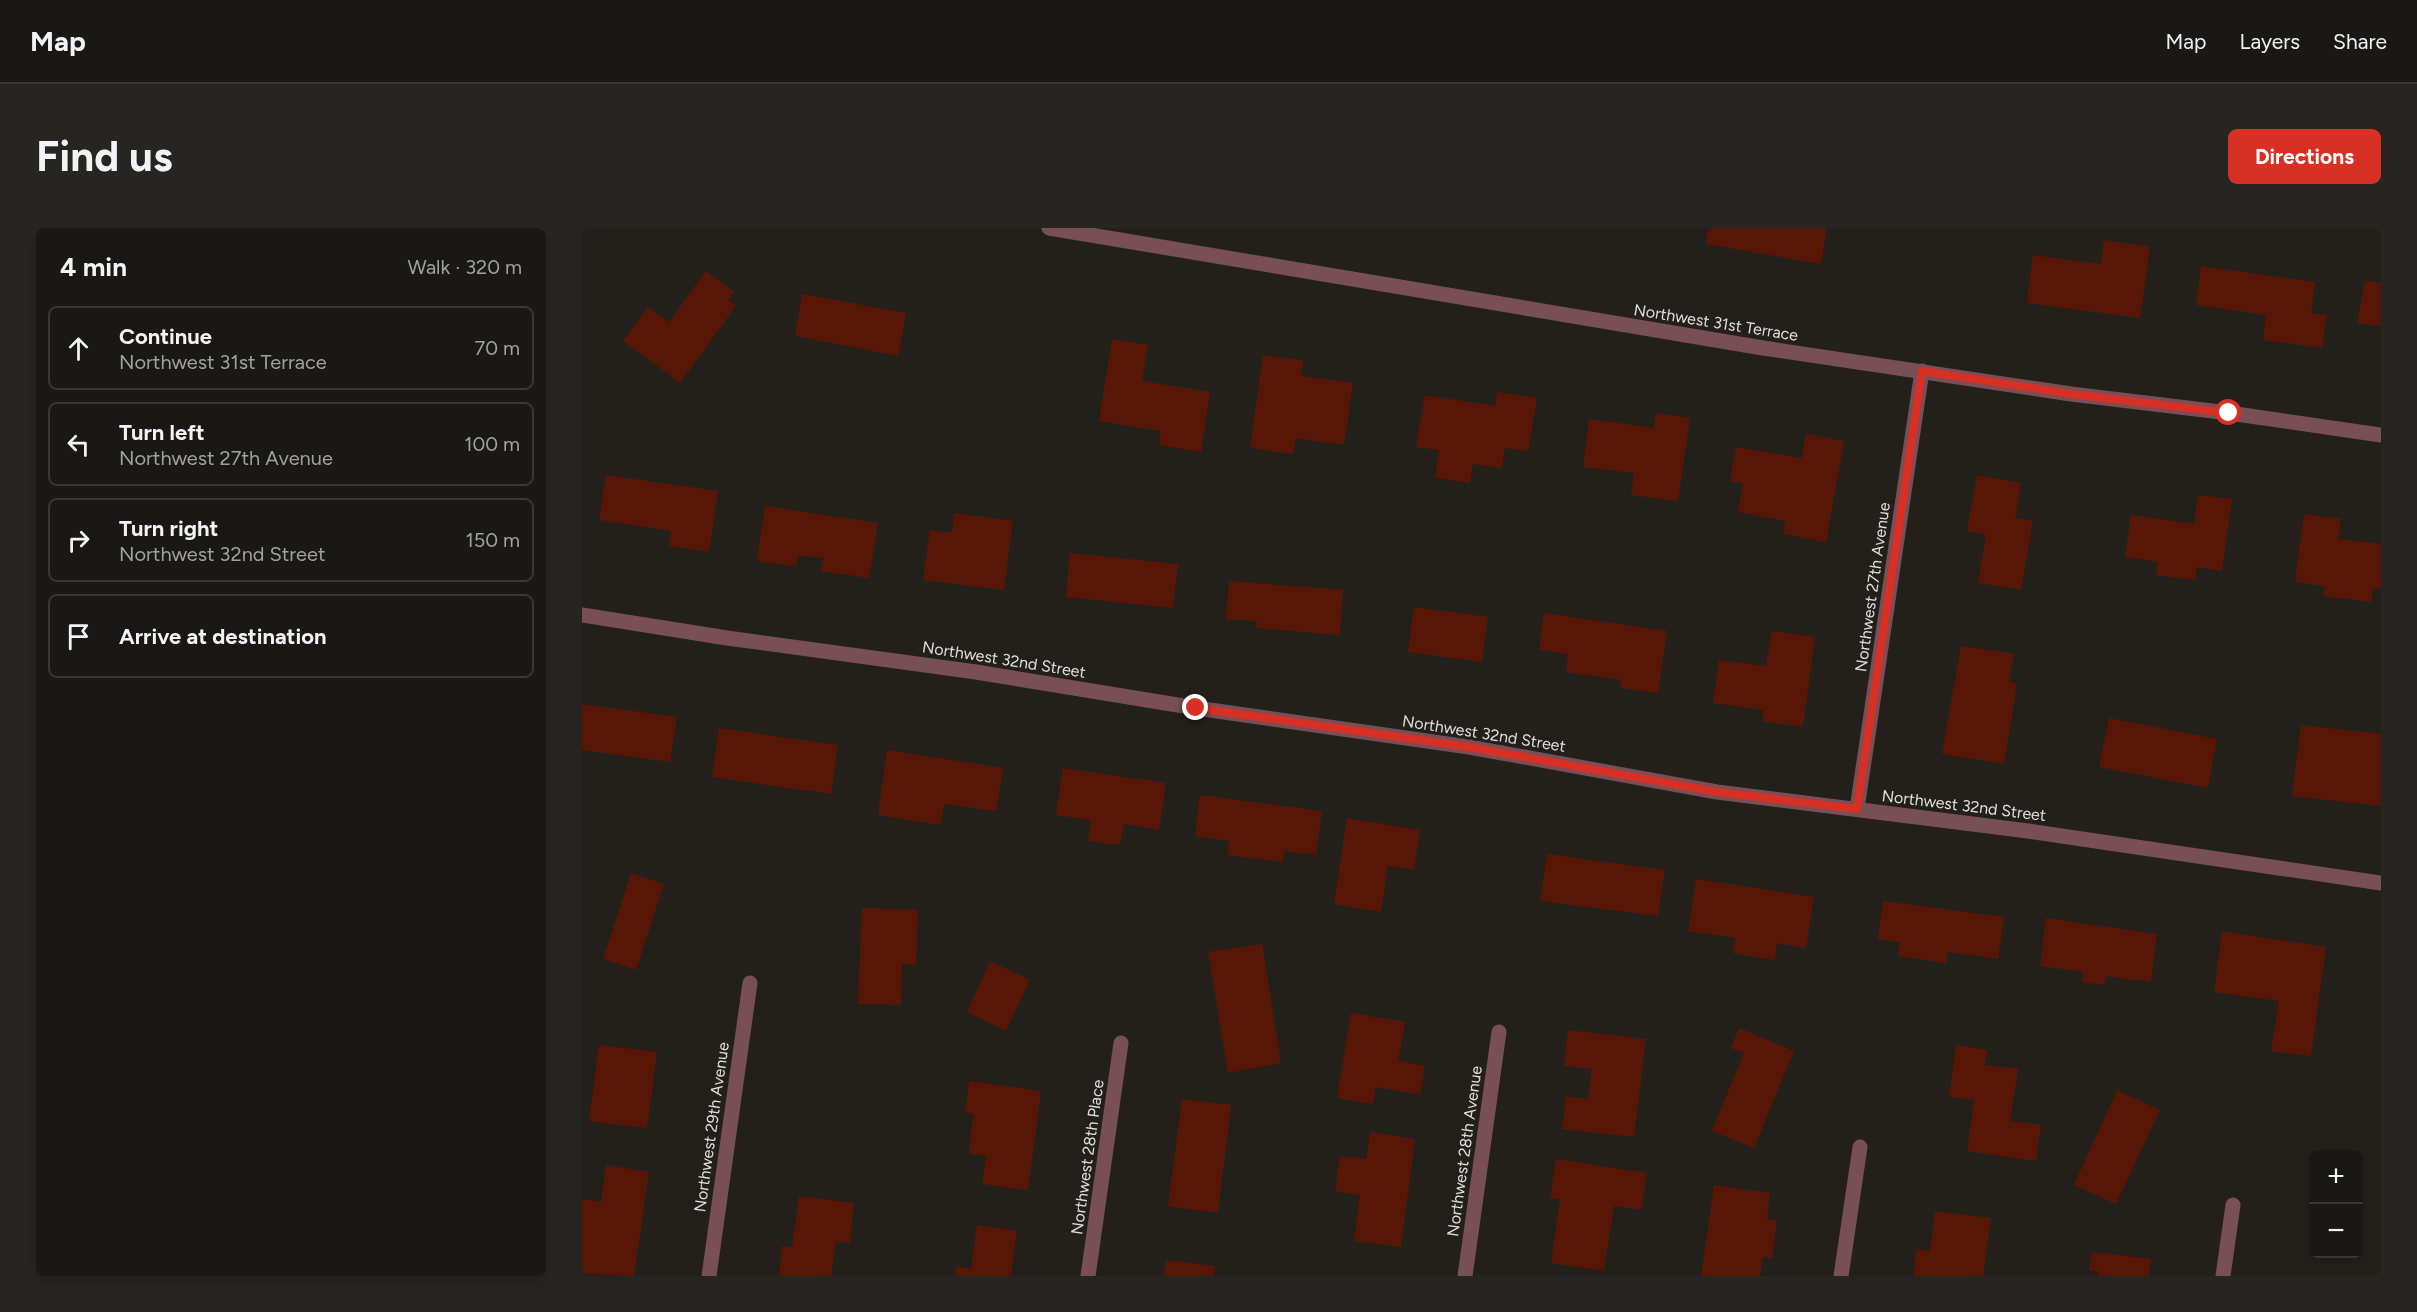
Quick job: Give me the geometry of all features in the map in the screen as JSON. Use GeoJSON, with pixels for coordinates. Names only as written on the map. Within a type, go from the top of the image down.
{"type":"FeatureCollection","features":[{"type":"Feature","properties":{"kind":"street","name":"Northwest 31st Terrace"},"geometry":{"type":"LineString","coordinates":[[1049,228],[1751,346],[2071,394],[2229,413],[2381,435]]}},
{"type":"Feature","properties":{"kind":"street","name":"Northwest 27th Avenue"},"geometry":{"type":"LineString","coordinates":[[1857,809],[1922,371]]}},
{"type":"Feature","properties":{"kind":"street","name":"Northwest 32nd Street"},"geometry":{"type":"LineString","coordinates":[[582,615],[1469,747],[1717,792],[2028,831],[2381,883]]}},
{"type":"Feature","properties":{"kind":"street","name":"Northwest 29th Avenue"},"geometry":{"type":"LineString","coordinates":[[709,1276],[750,983]]}},
{"type":"Feature","properties":{"kind":"street","name":"Northwest 28th Avenue"},"geometry":{"type":"LineString","coordinates":[[1465,1276],[1499,1032]]}},
{"type":"Feature","properties":{"kind":"street","name":"Northwest 28th Place"},"geometry":{"type":"LineString","coordinates":[[1088,1276],[1121,1043]]}},
{"type":"Feature","properties":{"kind":"street"},"geometry":{"type":"LineString","coordinates":[[1841,1276],[1860,1147]]}},
{"type":"Feature","properties":{"kind":"street"},"geometry":{"type":"LineString","coordinates":[[2223,1276],[2233,1205]]}},
{"type":"Feature","properties":{"kind":"building"},"geometry":{"type":"Polygon","coordinates":[[[1709,228],[1827,228],[1821,264],[1706,244],[1709,228]]]}},
{"type":"Feature","properties":{"kind":"building"},"geometry":{"type":"Polygon","coordinates":[[[2104,240],[2150,247],[2140,318],[2027,303],[2033,255],[2101,264],[2104,240]]]}},
{"type":"Feature","properties":{"kind":"building"},"geometry":{"type":"Polygon","coordinates":[[[2201,266],[2315,282],[2311,313],[2327,315],[2322,348],[2263,340],[2266,315],[2196,305],[2201,266]]]}},
{"type":"Feature","properties":{"kind":"building"},"geometry":{"type":"Polygon","coordinates":[[[706,271],[734,292],[728,300],[736,306],[680,383],[623,341],[648,307],[669,322],[706,271]]]}},
{"type":"Feature","properties":{"kind":"building"},"geometry":{"type":"Polygon","coordinates":[[[2365,281],[2381,283],[2381,326],[2357,323],[2365,281]]]}},
{"type":"Feature","properties":{"kind":"building"},"geometry":{"type":"Polygon","coordinates":[[[802,294],[906,313],[898,356],[795,336],[802,294]]]}},
{"type":"Feature","properties":{"kind":"building"},"geometry":{"type":"Polygon","coordinates":[[[1112,339],[1148,345],[1142,381],[1210,392],[1201,452],[1159,445],[1161,431],[1099,421],[1112,339]]]}},
{"type":"Feature","properties":{"kind":"building"},"geometry":{"type":"Polygon","coordinates":[[[1263,355],[1303,360],[1301,376],[1353,383],[1344,445],[1296,438],[1293,454],[1250,448],[1263,355]]]}},
{"type":"Feature","properties":{"kind":"building"},"geometry":{"type":"Polygon","coordinates":[[[1497,392],[1537,398],[1528,451],[1505,448],[1502,468],[1473,464],[1470,483],[1435,478],[1439,450],[1416,447],[1425,395],[1495,406],[1497,392]]]}},
{"type":"Feature","properties":{"kind":"building"},"geometry":{"type":"Polygon","coordinates":[[[1655,413],[1690,418],[1678,501],[1631,495],[1634,473],[1583,467],[1589,419],[1654,428],[1655,413]]]}},
{"type":"Feature","properties":{"kind":"building"},"geometry":{"type":"Polygon","coordinates":[[[1806,434],[1844,441],[1826,542],[1783,534],[1785,521],[1738,512],[1743,483],[1730,481],[1736,447],[1802,458],[1806,434]]]}},
{"type":"Feature","properties":{"kind":"building"},"geometry":{"type":"Polygon","coordinates":[[[606,475],[718,491],[709,552],[669,546],[671,531],[599,520],[606,475]]]}},
{"type":"Feature","properties":{"kind":"building"},"geometry":{"type":"Polygon","coordinates":[[[1977,475],[2021,483],[2015,518],[2033,521],[2021,590],[1978,583],[1986,535],[1967,531],[1977,475]]]}},
{"type":"Feature","properties":{"kind":"building"},"geometry":{"type":"Polygon","coordinates":[[[2198,495],[2232,499],[2222,571],[2197,567],[2195,580],[2156,575],[2158,562],[2125,557],[2131,515],[2194,524],[2198,495]]]}},
{"type":"Feature","properties":{"kind":"building"},"geometry":{"type":"Polygon","coordinates":[[[765,506],[878,523],[869,578],[821,571],[823,558],[798,555],[796,567],[757,561],[765,506]]]}},
{"type":"Feature","properties":{"kind":"building"},"geometry":{"type":"Polygon","coordinates":[[[954,513],[1013,521],[1004,590],[923,580],[930,530],[952,533],[954,513]]]}},
{"type":"Feature","properties":{"kind":"building"},"geometry":{"type":"Polygon","coordinates":[[[2304,514],[2341,519],[2338,539],[2381,544],[2381,589],[2373,588],[2371,602],[2323,596],[2324,586],[2295,582],[2304,514]]]}},
{"type":"Feature","properties":{"kind":"building"},"geometry":{"type":"Polygon","coordinates":[[[1070,553],[1178,564],[1173,608],[1066,597],[1070,553]]]}},
{"type":"Feature","properties":{"kind":"building"},"geometry":{"type":"Polygon","coordinates":[[[1229,581],[1343,590],[1340,635],[1256,628],[1257,621],[1226,619],[1229,581]]]}},
{"type":"Feature","properties":{"kind":"building"},"geometry":{"type":"Polygon","coordinates":[[[1414,607],[1488,617],[1482,662],[1408,652],[1414,607]]]}},
{"type":"Feature","properties":{"kind":"building"},"geometry":{"type":"Polygon","coordinates":[[[1544,613],[1667,631],[1658,693],[1621,688],[1621,680],[1566,672],[1568,654],[1539,650],[1544,613]]]}},
{"type":"Feature","properties":{"kind":"building"},"geometry":{"type":"Polygon","coordinates":[[[1772,631],[1815,637],[1803,727],[1762,721],[1764,710],[1713,703],[1719,660],[1766,666],[1772,631]]]}},
{"type":"Feature","properties":{"kind":"building"},"geometry":{"type":"Polygon","coordinates":[[[1961,646],[2014,654],[2009,682],[2017,683],[2004,764],[1942,754],[1961,646]]]}},
{"type":"Feature","properties":{"kind":"building"},"geometry":{"type":"Polygon","coordinates":[[[582,704],[677,717],[670,762],[582,750],[582,704]]]}},
{"type":"Feature","properties":{"kind":"building"},"geometry":{"type":"Polygon","coordinates":[[[2109,718],[2217,739],[2208,788],[2099,767],[2109,718]]]}},
{"type":"Feature","properties":{"kind":"building"},"geometry":{"type":"Polygon","coordinates":[[[2301,725],[2381,734],[2381,806],[2292,796],[2301,725]]]}},
{"type":"Feature","properties":{"kind":"building"},"geometry":{"type":"Polygon","coordinates":[[[719,728],[838,745],[831,794],[712,777],[719,728]]]}},
{"type":"Feature","properties":{"kind":"building"},"geometry":{"type":"Polygon","coordinates":[[[887,750],[1003,768],[996,811],[944,804],[941,825],[878,815],[887,750]]]}},
{"type":"Feature","properties":{"kind":"building"},"geometry":{"type":"Polygon","coordinates":[[[1063,768],[1166,783],[1159,830],[1124,824],[1120,845],[1088,841],[1091,820],[1056,815],[1063,768]]]}},
{"type":"Feature","properties":{"kind":"building"},"geometry":{"type":"Polygon","coordinates":[[[1200,795],[1322,811],[1316,855],[1284,851],[1283,862],[1227,855],[1229,841],[1195,836],[1200,795]]]}},
{"type":"Feature","properties":{"kind":"building"},"geometry":{"type":"Polygon","coordinates":[[[1347,818],[1420,830],[1414,870],[1388,866],[1381,912],[1334,904],[1347,818]]]}},
{"type":"Feature","properties":{"kind":"building"},"geometry":{"type":"Polygon","coordinates":[[[1547,854],[1665,870],[1658,916],[1540,901],[1547,854]]]}},
{"type":"Feature","properties":{"kind":"building"},"geometry":{"type":"Polygon","coordinates":[[[631,873],[664,884],[636,970],[603,959],[631,873]]]}},
{"type":"Feature","properties":{"kind":"building"},"geometry":{"type":"Polygon","coordinates":[[[1696,879],[1814,897],[1806,948],[1777,943],[1775,960],[1733,953],[1736,938],[1688,931],[1696,879]]]}},
{"type":"Feature","properties":{"kind":"building"},"geometry":{"type":"Polygon","coordinates":[[[1883,901],[2004,917],[1998,959],[1948,952],[1946,963],[1898,956],[1900,942],[1878,939],[1883,901]]]}},
{"type":"Feature","properties":{"kind":"building"},"geometry":{"type":"Polygon","coordinates":[[[862,908],[918,910],[916,965],[902,964],[901,1005],[858,1004],[862,908]]]}},
{"type":"Feature","properties":{"kind":"building"},"geometry":{"type":"Polygon","coordinates":[[[2046,918],[2157,934],[2151,982],[2106,976],[2104,985],[2082,982],[2083,972],[2040,966],[2046,918]]]}},
{"type":"Feature","properties":{"kind":"building"},"geometry":{"type":"Polygon","coordinates":[[[2222,931],[2326,947],[2311,1056],[2271,1051],[2279,1001],[2214,992],[2222,931]]]}},
{"type":"Feature","properties":{"kind":"building"},"geometry":{"type":"Polygon","coordinates":[[[1262,944],[1281,1063],[1228,1073],[1208,952],[1262,944]]]}},
{"type":"Feature","properties":{"kind":"building"},"geometry":{"type":"Polygon","coordinates":[[[990,961],[1030,980],[1006,1031],[967,1012],[990,961]]]}},
{"type":"Feature","properties":{"kind":"building"},"geometry":{"type":"Polygon","coordinates":[[[1351,1013],[1405,1022],[1398,1061],[1425,1066],[1420,1095],[1376,1087],[1373,1104],[1337,1098],[1351,1013]]]}},
{"type":"Feature","properties":{"kind":"building"},"geometry":{"type":"Polygon","coordinates":[[[1739,1028],[1794,1051],[1754,1148],[1712,1131],[1744,1053],[1731,1048],[1739,1028]]]}},
{"type":"Feature","properties":{"kind":"building"},"geometry":{"type":"Polygon","coordinates":[[[1568,1030],[1646,1039],[1634,1137],[1562,1129],[1566,1096],[1588,1099],[1592,1069],[1564,1066],[1568,1030]]]}},
{"type":"Feature","properties":{"kind":"building"},"geometry":{"type":"Polygon","coordinates":[[[599,1045],[657,1052],[647,1128],[589,1121],[599,1045]]]}},
{"type":"Feature","properties":{"kind":"building"},"geometry":{"type":"Polygon","coordinates":[[[1956,1045],[1987,1050],[1985,1065],[2018,1069],[2010,1121],[2041,1125],[2036,1161],[1967,1151],[1974,1100],[1949,1097],[1956,1045]]]}},
{"type":"Feature","properties":{"kind":"building"},"geometry":{"type":"Polygon","coordinates":[[[969,1081],[1041,1091],[1028,1190],[982,1184],[986,1156],[969,1154],[973,1114],[965,1112],[969,1081]]]}},
{"type":"Feature","properties":{"kind":"building"},"geometry":{"type":"Polygon","coordinates":[[[2117,1090],[2160,1110],[2116,1204],[2074,1185],[2117,1090]]]}},
{"type":"Feature","properties":{"kind":"building"},"geometry":{"type":"Polygon","coordinates":[[[1182,1099],[1231,1105],[1218,1213],[1168,1206],[1182,1099]]]}},
{"type":"Feature","properties":{"kind":"building"},"geometry":{"type":"Polygon","coordinates":[[[1370,1132],[1415,1139],[1401,1247],[1354,1241],[1360,1195],[1335,1191],[1340,1156],[1366,1159],[1370,1132]]]}},
{"type":"Feature","properties":{"kind":"building"},"geometry":{"type":"Polygon","coordinates":[[[1556,1159],[1647,1173],[1641,1210],[1614,1206],[1604,1271],[1551,1263],[1560,1199],[1550,1198],[1556,1159]]]}},
{"type":"Feature","properties":{"kind":"building"},"geometry":{"type":"Polygon","coordinates":[[[606,1165],[649,1172],[634,1276],[582,1274],[582,1199],[601,1202],[606,1165]]]}},
{"type":"Feature","properties":{"kind":"building"},"geometry":{"type":"Polygon","coordinates":[[[1714,1185],[1770,1193],[1767,1219],[1777,1221],[1772,1258],[1763,1257],[1760,1276],[1701,1276],[1714,1185]]]}},
{"type":"Feature","properties":{"kind":"building"},"geometry":{"type":"Polygon","coordinates":[[[799,1196],[854,1203],[850,1243],[836,1241],[831,1276],[779,1276],[782,1246],[792,1247],[799,1196]]]}},
{"type":"Feature","properties":{"kind":"building"},"geometry":{"type":"Polygon","coordinates":[[[1935,1211],[1991,1218],[1983,1276],[1913,1276],[1917,1249],[1930,1251],[1935,1211]]]}},
{"type":"Feature","properties":{"kind":"building"},"geometry":{"type":"Polygon","coordinates":[[[977,1225],[1017,1231],[1011,1276],[955,1276],[956,1267],[971,1269],[977,1225]]]}},
{"type":"Feature","properties":{"kind":"building"},"geometry":{"type":"Polygon","coordinates":[[[2092,1252],[2151,1259],[2149,1276],[2097,1276],[2098,1271],[2089,1271],[2092,1252]]]}},
{"type":"Feature","properties":{"kind":"building"},"geometry":{"type":"Polygon","coordinates":[[[1166,1260],[1215,1266],[1214,1276],[1164,1276],[1166,1260]]]}},
{"type":"Feature","properties":{"kind":"route"},"geometry":{"type":"LineString","coordinates":[[1196,708],[1469,747],[1717,792],[1857,809],[1922,371],[2071,394],[2229,413]]}}]}
